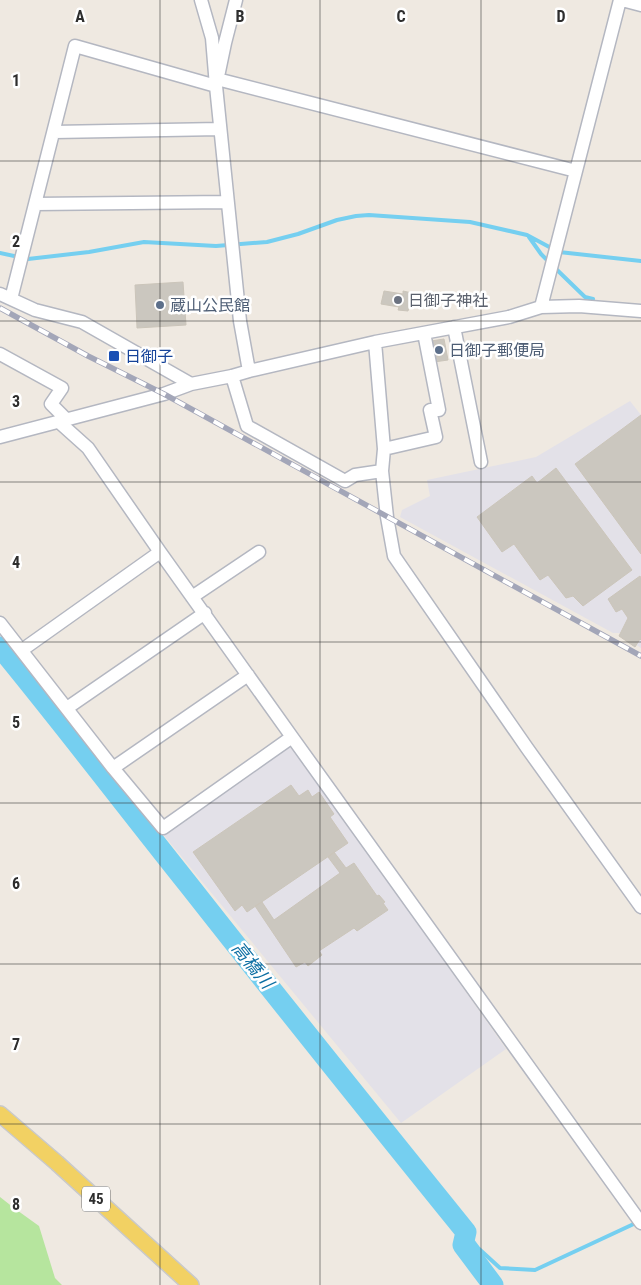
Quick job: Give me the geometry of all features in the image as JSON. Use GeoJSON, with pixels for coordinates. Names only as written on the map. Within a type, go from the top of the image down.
{"type":"FeatureCollection","features":[{"type":"Feature","properties":{"kind":"main road","name":"45"},"geometry":{"type":"LineString","coordinates":[[0,1114],[57,1163],[191,1285]]}},
{"type":"Feature","properties":{"kind":"street"},"geometry":{"type":"LineString","coordinates":[[201,0],[212,38],[232,250],[240,320],[249,371]]}},
{"type":"Feature","properties":{"kind":"street"},"geometry":{"type":"LineString","coordinates":[[216,82],[236,0]]}},
{"type":"Feature","properties":{"kind":"street"},"geometry":{"type":"LineString","coordinates":[[541,307],[621,0],[641,5]]}},
{"type":"Feature","properties":{"kind":"street"},"geometry":{"type":"LineString","coordinates":[[192,384],[82,322],[35,310],[6,297],[24,252],[76,46],[576,171]]}},
{"type":"Feature","properties":{"kind":"street"},"geometry":{"type":"LineString","coordinates":[[54,132],[220,129]]}},
{"type":"Feature","properties":{"kind":"street"},"geometry":{"type":"LineString","coordinates":[[36,204],[227,202]]}},
{"type":"Feature","properties":{"kind":"street"},"geometry":{"type":"LineString","coordinates":[[0,437],[164,394],[192,384],[375,342],[509,317],[541,307],[578,306],[641,311]]}},
{"type":"Feature","properties":{"kind":"street"},"geometry":{"type":"LineString","coordinates":[[454,327],[481,462]]}},
{"type":"Feature","properties":{"kind":"street"},"geometry":{"type":"LineString","coordinates":[[384,450],[436,437],[430,410],[439,410],[424,332]]}},
{"type":"Feature","properties":{"kind":"street"},"geometry":{"type":"LineString","coordinates":[[375,342],[384,450],[382,470],[394,556],[526,748],[641,907]]}},
{"type":"Feature","properties":{"kind":"street"},"geometry":{"type":"LineString","coordinates":[[0,354],[62,388],[50,404],[88,448],[292,737],[639,1220]]}},
{"type":"Feature","properties":{"kind":"street"},"geometry":{"type":"LineString","coordinates":[[232,376],[247,426],[345,481],[355,475],[382,470]]}},
{"type":"Feature","properties":{"kind":"street"},"geometry":{"type":"LineString","coordinates":[[22,650],[160,552]]}},
{"type":"Feature","properties":{"kind":"street"},"geometry":{"type":"LineString","coordinates":[[192,596],[259,552]]}},
{"type":"Feature","properties":{"kind":"street"},"geometry":{"type":"LineString","coordinates":[[67,708],[205,613]]}},
{"type":"Feature","properties":{"kind":"street"},"geometry":{"type":"LineString","coordinates":[[0,623],[113,768],[163,828],[292,737]]}},
{"type":"Feature","properties":{"kind":"street"},"geometry":{"type":"LineString","coordinates":[[113,768],[248,675]]}},
{"type":"Feature","properties":{"kind":"shaded area"},"geometry":{"type":"Polygon","coordinates":[[[630,401],[641,415],[641,648],[619,633],[613,633],[400,517],[402,510],[430,496],[427,480],[536,457],[630,401]]]}},
{"type":"Feature","properties":{"kind":"shaded area"},"geometry":{"type":"Polygon","coordinates":[[[285,747],[295,749],[506,1049],[401,1123],[162,833],[285,747]]]}},
{"type":"Feature","properties":{"kind":"green space"},"geometry":{"type":"Polygon","coordinates":[[[0,1197],[39,1226],[55,1278],[62,1285],[0,1285],[0,1197]]]}},
{"type":"Feature","properties":{"kind":"building","name":"蔵山公民館"},"geometry":{"type":"Polygon","coordinates":[[[183,282],[186,325],[137,328],[135,285],[183,282]]]}},
{"type":"Feature","properties":{"kind":"building","name":"日御子神社"},"geometry":{"type":"Polygon","coordinates":[[[384,291],[403,294],[403,291],[412,293],[412,297],[415,297],[413,308],[409,307],[408,311],[398,310],[399,307],[381,304],[384,291]]]}},
{"type":"Feature","properties":{"kind":"building"},"geometry":{"type":"Polygon","coordinates":[[[444,339],[448,360],[434,362],[431,341],[444,339]]]}},
{"type":"Feature","properties":{"kind":"building"},"geometry":{"type":"Polygon","coordinates":[[[641,415],[641,554],[575,464],[641,415]]]}},
{"type":"Feature","properties":{"kind":"building"},"geometry":{"type":"Polygon","coordinates":[[[556,468],[632,570],[583,606],[573,596],[566,598],[548,575],[540,580],[514,544],[502,552],[477,517],[532,476],[537,483],[556,468]]]}},
{"type":"Feature","properties":{"kind":"building"},"geometry":{"type":"Polygon","coordinates":[[[640,576],[641,640],[635,647],[619,636],[628,618],[622,609],[616,612],[608,599],[640,576]]]}},
{"type":"Feature","properties":{"kind":"building"},"geometry":{"type":"Polygon","coordinates":[[[291,785],[299,796],[308,790],[312,797],[319,792],[334,814],[330,817],[348,843],[247,912],[242,905],[235,911],[193,852],[291,785]]]}},
{"type":"Feature","properties":{"kind":"building"},"geometry":{"type":"Polygon","coordinates":[[[334,852],[346,868],[354,863],[377,896],[379,895],[385,902],[383,903],[388,910],[357,931],[354,928],[319,951],[322,955],[308,966],[305,962],[296,967],[255,906],[262,902],[274,920],[340,873],[328,857],[334,852]]]}},
{"type":"Feature","properties":{"kind":"waterway"},"geometry":{"type":"LineString","coordinates":[[0,253],[28,259],[89,252],[144,242],[216,246],[267,242],[298,234],[337,220],[369,215],[470,222],[527,235],[553,249]]}},
{"type":"Feature","properties":{"kind":"waterway"},"geometry":{"type":"LineString","coordinates":[[529,237],[549,262]]}},
{"type":"Feature","properties":{"kind":"waterway"},"geometry":{"type":"LineString","coordinates":[[559,252],[641,261]]}},
{"type":"Feature","properties":{"kind":"waterway"},"geometry":{"type":"LineString","coordinates":[[554,267],[585,297],[593,299]]}},
{"type":"Feature","properties":{"kind":"waterway","name":"高橋川"},"geometry":{"type":"LineString","coordinates":[[0,647],[466,1232],[463,1245],[493,1285]]}},
{"type":"Feature","properties":{"kind":"waterway"},"geometry":{"type":"LineString","coordinates":[[466,1232],[478,1248],[500,1268],[535,1270],[638,1222]]}},
{"type":"Feature","properties":{"kind":"railway"},"geometry":{"type":"LineString","coordinates":[[0,308],[88,356],[164,394],[641,656]]}},
{"type":"Feature","properties":{"kind":"place","name":"日御子神社"},"geometry":{"type":"Point","coordinates":[398,300]}},
{"type":"Feature","properties":{"kind":"place","name":"蔵山公民館"},"geometry":{"type":"Point","coordinates":[160,305]}},
{"type":"Feature","properties":{"kind":"place","name":"日御子郵便局"},"geometry":{"type":"Point","coordinates":[439,350]}},
{"type":"Feature","properties":{"kind":"place","name":"日御子"},"geometry":{"type":"Point","coordinates":[114,356]}}]}
